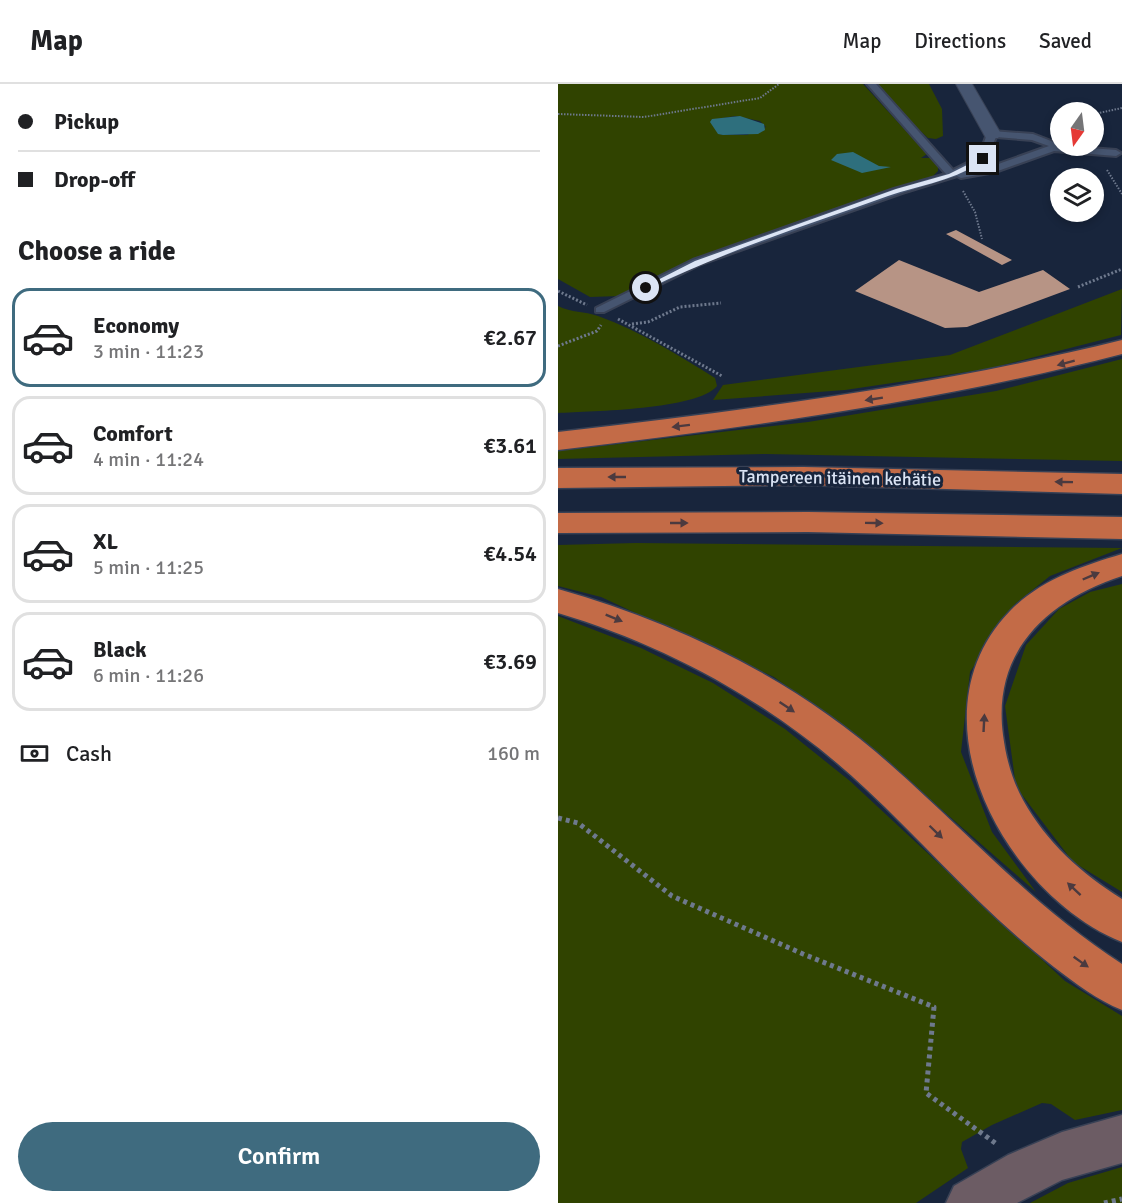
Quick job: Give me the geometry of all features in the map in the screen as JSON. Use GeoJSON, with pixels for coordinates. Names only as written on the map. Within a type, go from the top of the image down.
{"type":"FeatureCollection","features":[{"type":"Feature","properties":{"kind":"highway"},"geometry":{"type":"LineString","coordinates":[[558,441],[775,414],[951,387],[1046,368],[1122,347]]}},
{"type":"Feature","properties":{"kind":"highway","name":"Tampereen itäinen kehätie"},"geometry":{"type":"LineString","coordinates":[[558,478],[803,476],[1122,484]]}},
{"type":"Feature","properties":{"kind":"highway"},"geometry":{"type":"LineString","coordinates":[[558,523],[808,522],[1122,528]]}},
{"type":"Feature","properties":{"kind":"highway"},"geometry":{"type":"LineString","coordinates":[[1122,565],[1052,595],[1012,631],[999,652],[990,678],[983,734],[988,765],[1002,799],[1024,834],[1046,863],[1085,899],[1122,922]]}},
{"type":"Feature","properties":{"kind":"highway"},"geometry":{"type":"LineString","coordinates":[[558,601],[595,611],[659,636],[759,687],[877,775],[1029,921],[1080,962],[1122,989]]}},
{"type":"Feature","properties":{"kind":"street"},"geometry":{"type":"LineString","coordinates":[[964,84],[993,134]]}},
{"type":"Feature","properties":{"kind":"street"},"geometry":{"type":"LineString","coordinates":[[971,1203],[1029,1168],[1077,1151],[1122,1139]]}},
{"type":"Feature","properties":{"kind":"lane"},"geometry":{"type":"LineString","coordinates":[[871,84],[951,175]]}},
{"type":"Feature","properties":{"kind":"lane"},"geometry":{"type":"LineString","coordinates":[[951,175],[983,159],[993,134],[1033,137],[1050,143]]}},
{"type":"Feature","properties":{"kind":"lane"},"geometry":{"type":"LineString","coordinates":[[604,313],[697,262],[898,190],[951,175],[992,170],[1050,150]]}},
{"type":"Feature","properties":{"kind":"lane"},"geometry":{"type":"LineString","coordinates":[[1104,152],[1116,153]]}},
{"type":"Feature","properties":{"kind":"path"},"geometry":{"type":"LineString","coordinates":[[558,114],[627,117],[668,114],[760,98],[773,91],[779,84]]}},
{"type":"Feature","properties":{"kind":"path"},"geometry":{"type":"LineString","coordinates":[[1104,112],[1122,108]]}},
{"type":"Feature","properties":{"kind":"path"},"geometry":{"type":"LineString","coordinates":[[951,175],[975,212],[982,239]]}},
{"type":"Feature","properties":{"kind":"path"},"geometry":{"type":"LineString","coordinates":[[1078,286],[1093,283],[1122,269]]}},
{"type":"Feature","properties":{"kind":"path"},"geometry":{"type":"LineString","coordinates":[[558,291],[628,324],[722,376]]}},
{"type":"Feature","properties":{"kind":"path"},"geometry":{"type":"LineString","coordinates":[[628,324],[648,322],[686,306],[721,303]]}},
{"type":"Feature","properties":{"kind":"path"},"geometry":{"type":"LineString","coordinates":[[558,346],[597,331],[604,313]]}},
{"type":"Feature","properties":{"kind":"path"},"geometry":{"type":"LineString","coordinates":[[558,818],[578,823],[672,896],[804,954],[934,1007],[926,1093],[1029,1168]]}},
{"type":"Feature","properties":{"kind":"path"},"geometry":{"type":"LineString","coordinates":[[1104,1203],[1122,1199]]}},
{"type":"Feature","properties":{"kind":"green space"},"geometry":{"type":"Polygon","coordinates":[[[558,84],[863,84],[927,154],[921,158],[932,158],[938,164],[938,171],[931,178],[691,261],[620,296],[590,297],[558,279],[558,84]],[[735,116],[711,120],[723,135],[747,135],[766,127],[760,121],[735,116]]]}},
{"type":"Feature","properties":{"kind":"green space"},"geometry":{"type":"Polygon","coordinates":[[[876,84],[929,84],[942,109],[943,136],[936,139],[928,138],[886,99],[876,84]]]}},
{"type":"Feature","properties":{"kind":"green space"},"geometry":{"type":"Polygon","coordinates":[[[1122,289],[1121,335],[987,369],[845,390],[713,400],[723,385],[950,355],[1122,289]]]}},
{"type":"Feature","properties":{"kind":"green space"},"geometry":{"type":"Polygon","coordinates":[[[558,306],[598,316],[644,336],[715,378],[717,386],[706,394],[667,405],[558,413],[558,306]]]}},
{"type":"Feature","properties":{"kind":"green space"},"geometry":{"type":"Polygon","coordinates":[[[1122,359],[1122,461],[765,454],[558,459],[558,451],[808,422],[996,391],[1122,359]]]}},
{"type":"Feature","properties":{"kind":"green space"},"geometry":{"type":"Polygon","coordinates":[[[636,543],[1122,548],[1050,576],[1015,604],[970,672],[961,752],[992,832],[1036,892],[872,749],[774,677],[601,597],[558,586],[558,545],[636,543]]]}},
{"type":"Feature","properties":{"kind":"green space"},"geometry":{"type":"Polygon","coordinates":[[[1122,584],[1122,892],[1073,862],[1016,787],[1005,706],[1026,645],[1059,609],[1090,592],[1122,584]]]}},
{"type":"Feature","properties":{"kind":"green space"},"geometry":{"type":"Polygon","coordinates":[[[558,616],[641,648],[713,683],[785,729],[850,781],[1065,981],[1122,1016],[1122,1110],[1075,1120],[1051,1104],[1042,1103],[992,1125],[962,1142],[961,1149],[968,1168],[916,1203],[558,1203],[558,616]]]}},
{"type":"Feature","properties":{"kind":"green space"},"geometry":{"type":"Polygon","coordinates":[[[1122,1167],[1122,1203],[1030,1203],[1068,1183],[1122,1167]]]}},
{"type":"Feature","properties":{"kind":"shaded area"},"geometry":{"type":"Polygon","coordinates":[[[740,116],[764,124],[765,130],[758,134],[723,135],[718,134],[710,122],[712,119],[740,116]]]}},
{"type":"Feature","properties":{"kind":"shaded area"},"geometry":{"type":"Polygon","coordinates":[[[853,152],[879,166],[891,167],[862,173],[831,160],[837,154],[853,152]]]}},
{"type":"Feature","properties":{"kind":"building"},"geometry":{"type":"Polygon","coordinates":[[[956,230],[1012,260],[1002,265],[946,234],[956,230]]]}},
{"type":"Feature","properties":{"kind":"building"},"geometry":{"type":"Polygon","coordinates":[[[899,260],[979,292],[1043,270],[1070,289],[967,327],[945,328],[855,291],[899,260]]]}},
{"type":"Feature","properties":{"kind":"route"},"geometry":{"type":"LineString","coordinates":[[646,288],[697,262],[898,190],[951,175],[983,159]]}}]}
